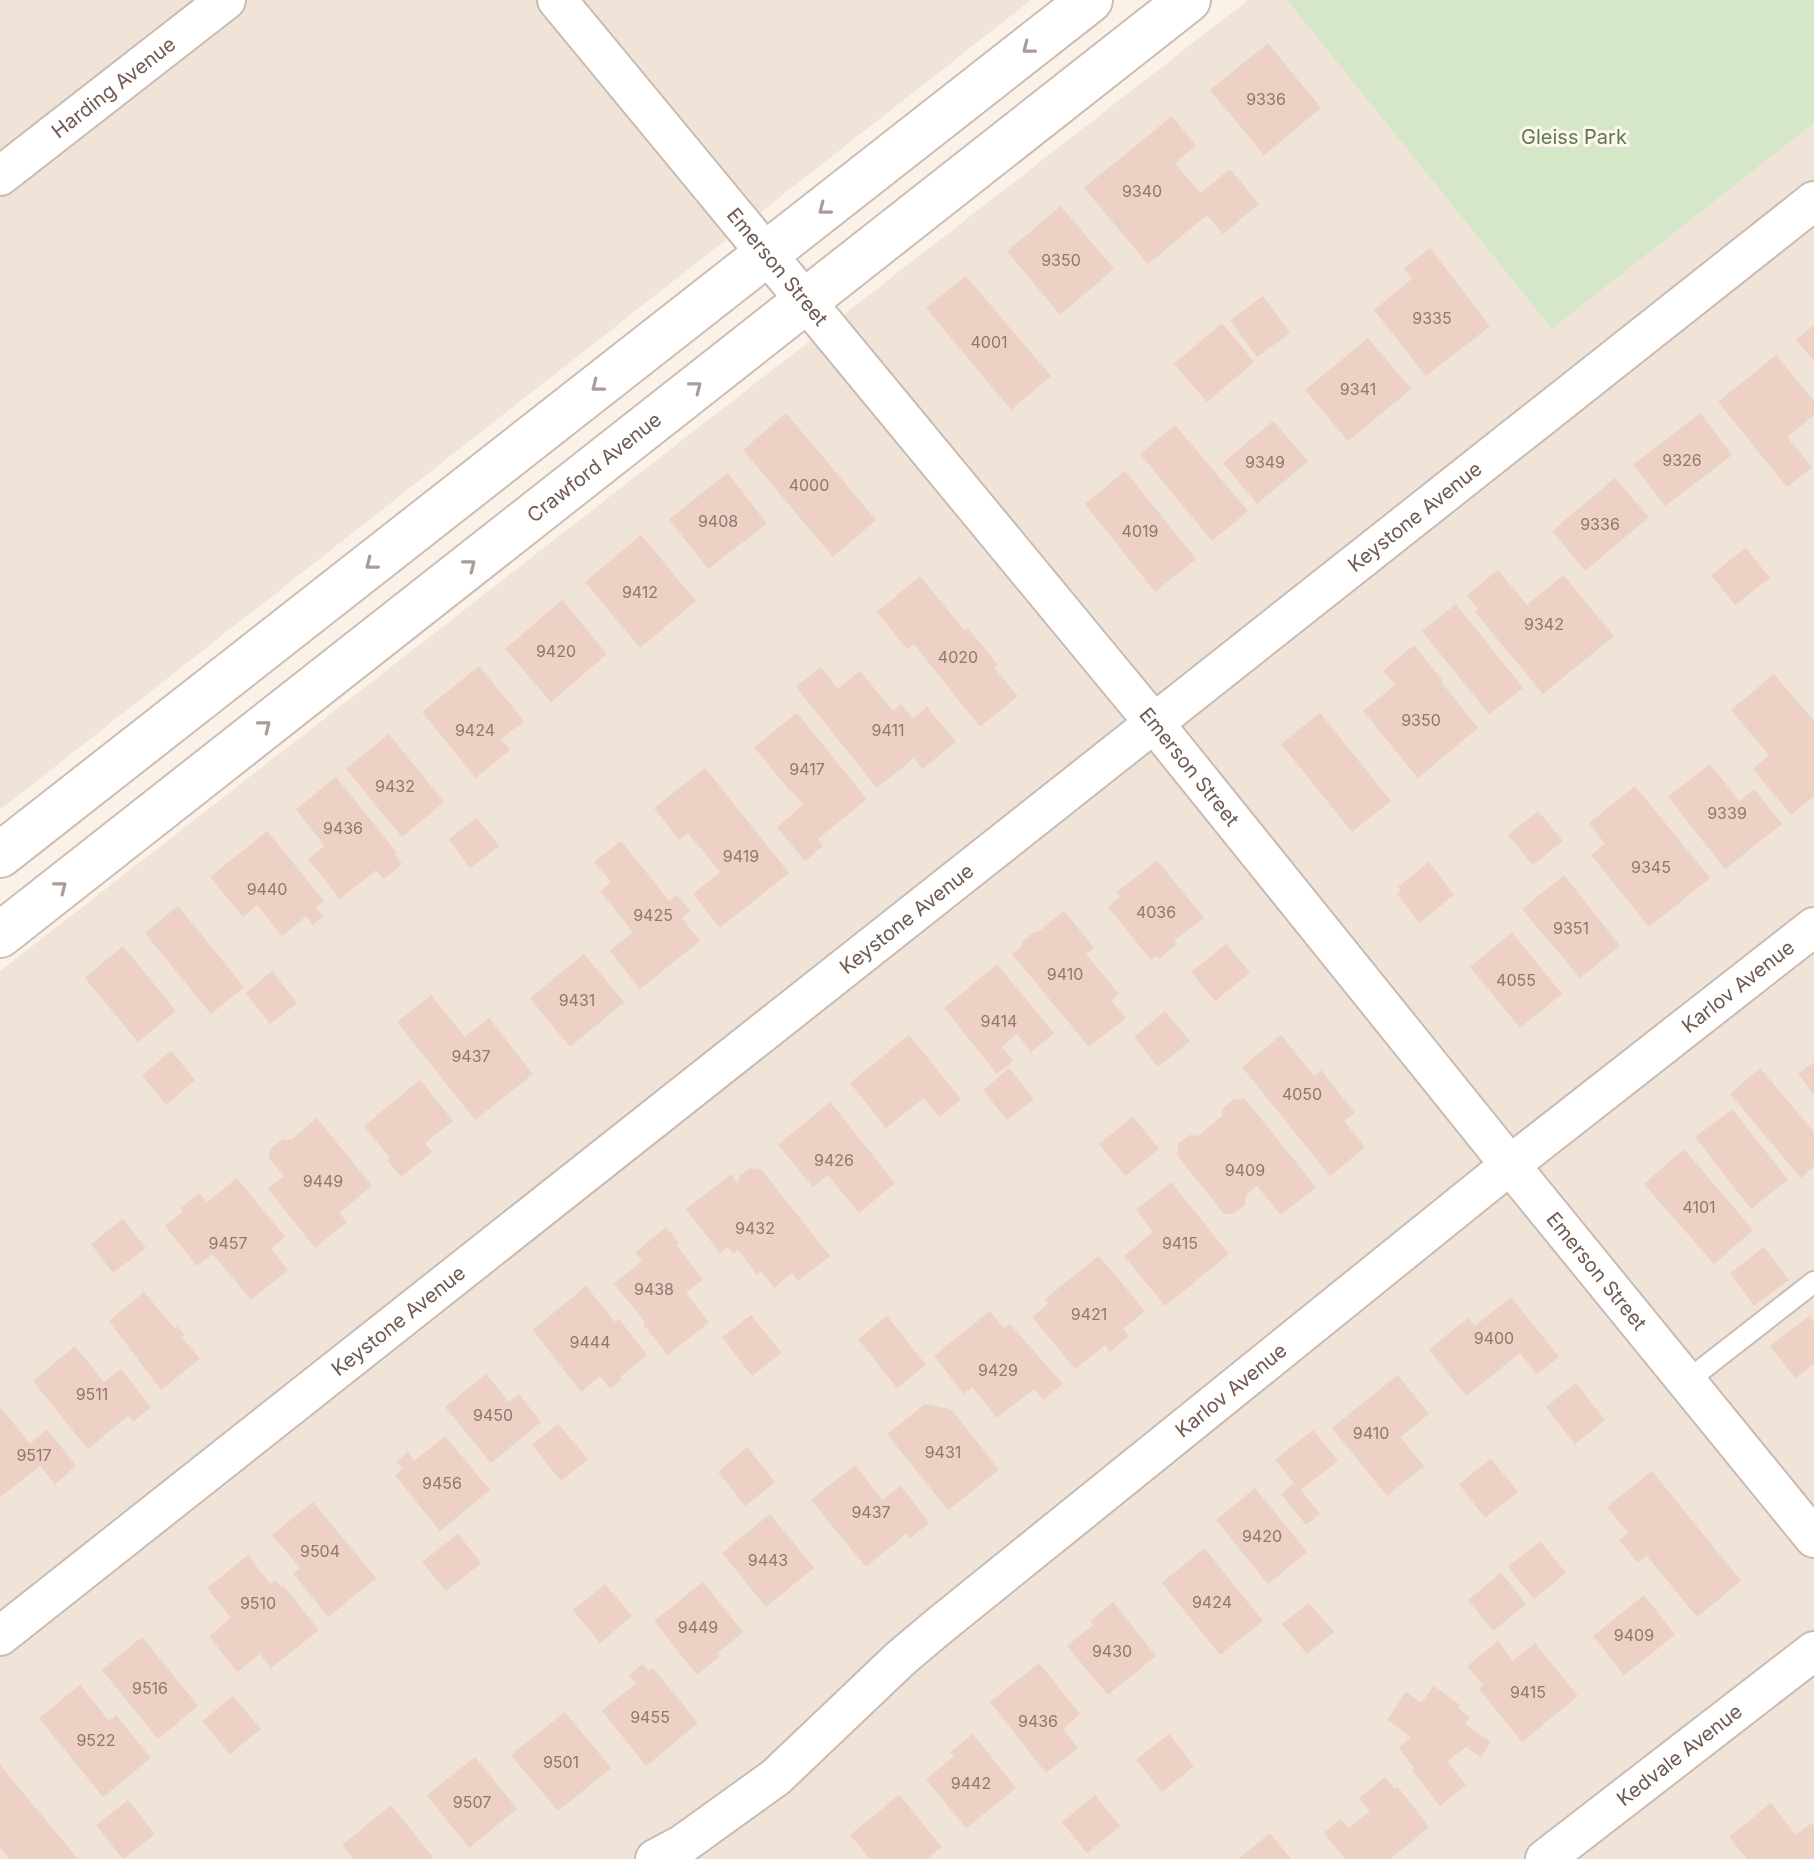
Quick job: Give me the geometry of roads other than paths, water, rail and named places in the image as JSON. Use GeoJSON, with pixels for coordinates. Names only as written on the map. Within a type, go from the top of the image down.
{"type":"FeatureCollection","features":[{"type":"Feature","properties":{"kind":"main road"},"geometry":{"type":"LineString","coordinates":[[0,855],[1090,0]]}},
{"type":"Feature","properties":{"kind":"main road","name":"Crawford Avenue"},"geometry":{"type":"LineString","coordinates":[[0,935],[1188,0]]}},
{"type":"Feature","properties":{"kind":"street","name":"Harding Avenue"},"geometry":{"type":"LineString","coordinates":[[0,176],[226,0]]}},
{"type":"Feature","properties":{"kind":"street","name":"Emerson Street"},"geometry":{"type":"LineString","coordinates":[[557,0],[1154,723],[1814,1538]]}},
{"type":"Feature","properties":{"kind":"street","name":"Keystone Avenue"},"geometry":{"type":"LineString","coordinates":[[0,1636],[1814,201]]}},
{"type":"Feature","properties":{"kind":"street","name":"Karlov Avenue"},"geometry":{"type":"LineString","coordinates":[[655,1859],[694,1837],[776,1777],[929,1634],[1510,1165],[1814,927]]}},
{"type":"Feature","properties":{"kind":"street","name":"Kedvale Avenue"},"geometry":{"type":"LineString","coordinates":[[1545,1859],[1814,1651]]}},
{"type":"Feature","properties":{"kind":"lane"},"geometry":{"type":"LineString","coordinates":[[1687,1381],[1814,1282]]}},
{"type":"Feature","properties":{"kind":"park label","name":"Gleiss Park"},"geometry":{"type":"Point","coordinates":[1574,137]}}]}
